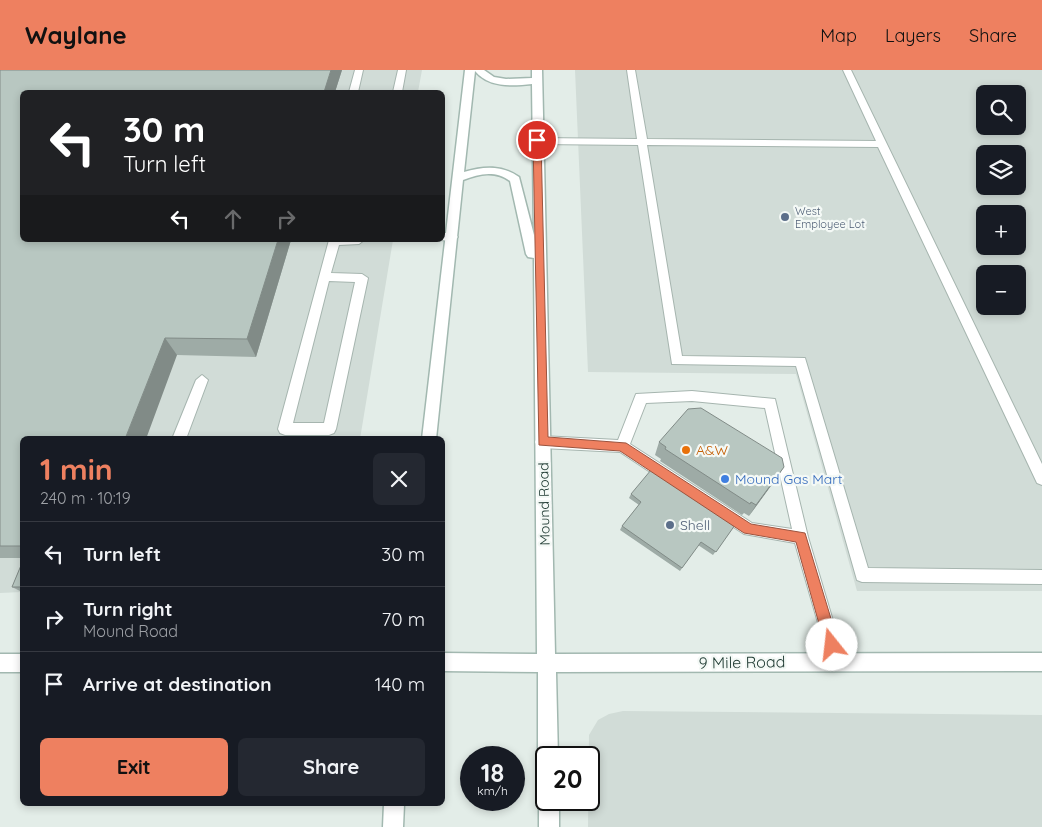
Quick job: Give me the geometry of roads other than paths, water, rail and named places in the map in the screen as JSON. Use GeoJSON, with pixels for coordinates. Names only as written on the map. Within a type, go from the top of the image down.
{"type":"FeatureCollection","features":[{"type":"Feature","properties":{"kind":"main road"},"geometry":{"type":"LineString","coordinates":[[429,436],[448,237],[460,177],[470,70]]}},
{"type":"Feature","properties":{"kind":"main road"},"geometry":{"type":"LineString","coordinates":[[479,70],[482,74],[494,80],[510,83],[537,81]]}},
{"type":"Feature","properties":{"kind":"main road","name":"Mound Road"},"geometry":{"type":"LineString","coordinates":[[537,70],[548,746]]}},
{"type":"Feature","properties":{"kind":"main road"},"geometry":{"type":"LineString","coordinates":[[460,177],[485,170],[504,173],[515,180],[540,287]]}},
{"type":"Feature","properties":{"kind":"main road","name":"9 Mile Road"},"geometry":{"type":"LineString","coordinates":[[445,662],[547,664],[837,661],[1042,662]]}},
{"type":"Feature","properties":{"kind":"main road"},"geometry":{"type":"LineString","coordinates":[[0,663],[20,663]]}},
{"type":"Feature","properties":{"kind":"main road"},"geometry":{"type":"LineString","coordinates":[[393,827],[394,806]]}},
{"type":"Feature","properties":{"kind":"main road"},"geometry":{"type":"LineString","coordinates":[[549,811],[549,827]]}},
{"type":"Feature","properties":{"kind":"lane"},"geometry":{"type":"LineString","coordinates":[[354,90],[359,70]]}},
{"type":"Feature","properties":{"kind":"lane"},"geometry":{"type":"LineString","coordinates":[[398,90],[402,70]]}},
{"type":"Feature","properties":{"kind":"lane"},"geometry":{"type":"LineString","coordinates":[[631,70],[676,360],[801,361],[862,575],[1042,577]]}},
{"type":"Feature","properties":{"kind":"lane"},"geometry":{"type":"LineString","coordinates":[[847,70],[1042,479]]}},
{"type":"Feature","properties":{"kind":"lane"},"geometry":{"type":"LineString","coordinates":[[537,140],[882,144]]}},
{"type":"Feature","properties":{"kind":"lane"},"geometry":{"type":"LineString","coordinates":[[325,277],[362,278],[329,428],[285,429],[333,242]]}},
{"type":"Feature","properties":{"kind":"lane"},"geometry":{"type":"LineString","coordinates":[[180,436],[202,380]]}},
{"type":"Feature","properties":{"kind":"lane"},"geometry":{"type":"LineString","coordinates":[[622,446],[641,398],[692,396],[770,403],[801,537],[837,661]]}},
{"type":"Feature","properties":{"kind":"lane"},"geometry":{"type":"LineString","coordinates":[[542,442],[622,446],[749,529],[801,537]]}},
{"type":"Feature","properties":{"kind":"place","name":"West Employee Lot"},"geometry":{"type":"Point","coordinates":[785,217]}},
{"type":"Feature","properties":{"kind":"place","name":"A&W"},"geometry":{"type":"Point","coordinates":[686,450]}},
{"type":"Feature","properties":{"kind":"place","name":"Mound Gas Mart"},"geometry":{"type":"Point","coordinates":[725,479]}},
{"type":"Feature","properties":{"kind":"place","name":"Shell"},"geometry":{"type":"Point","coordinates":[670,525]}}]}
